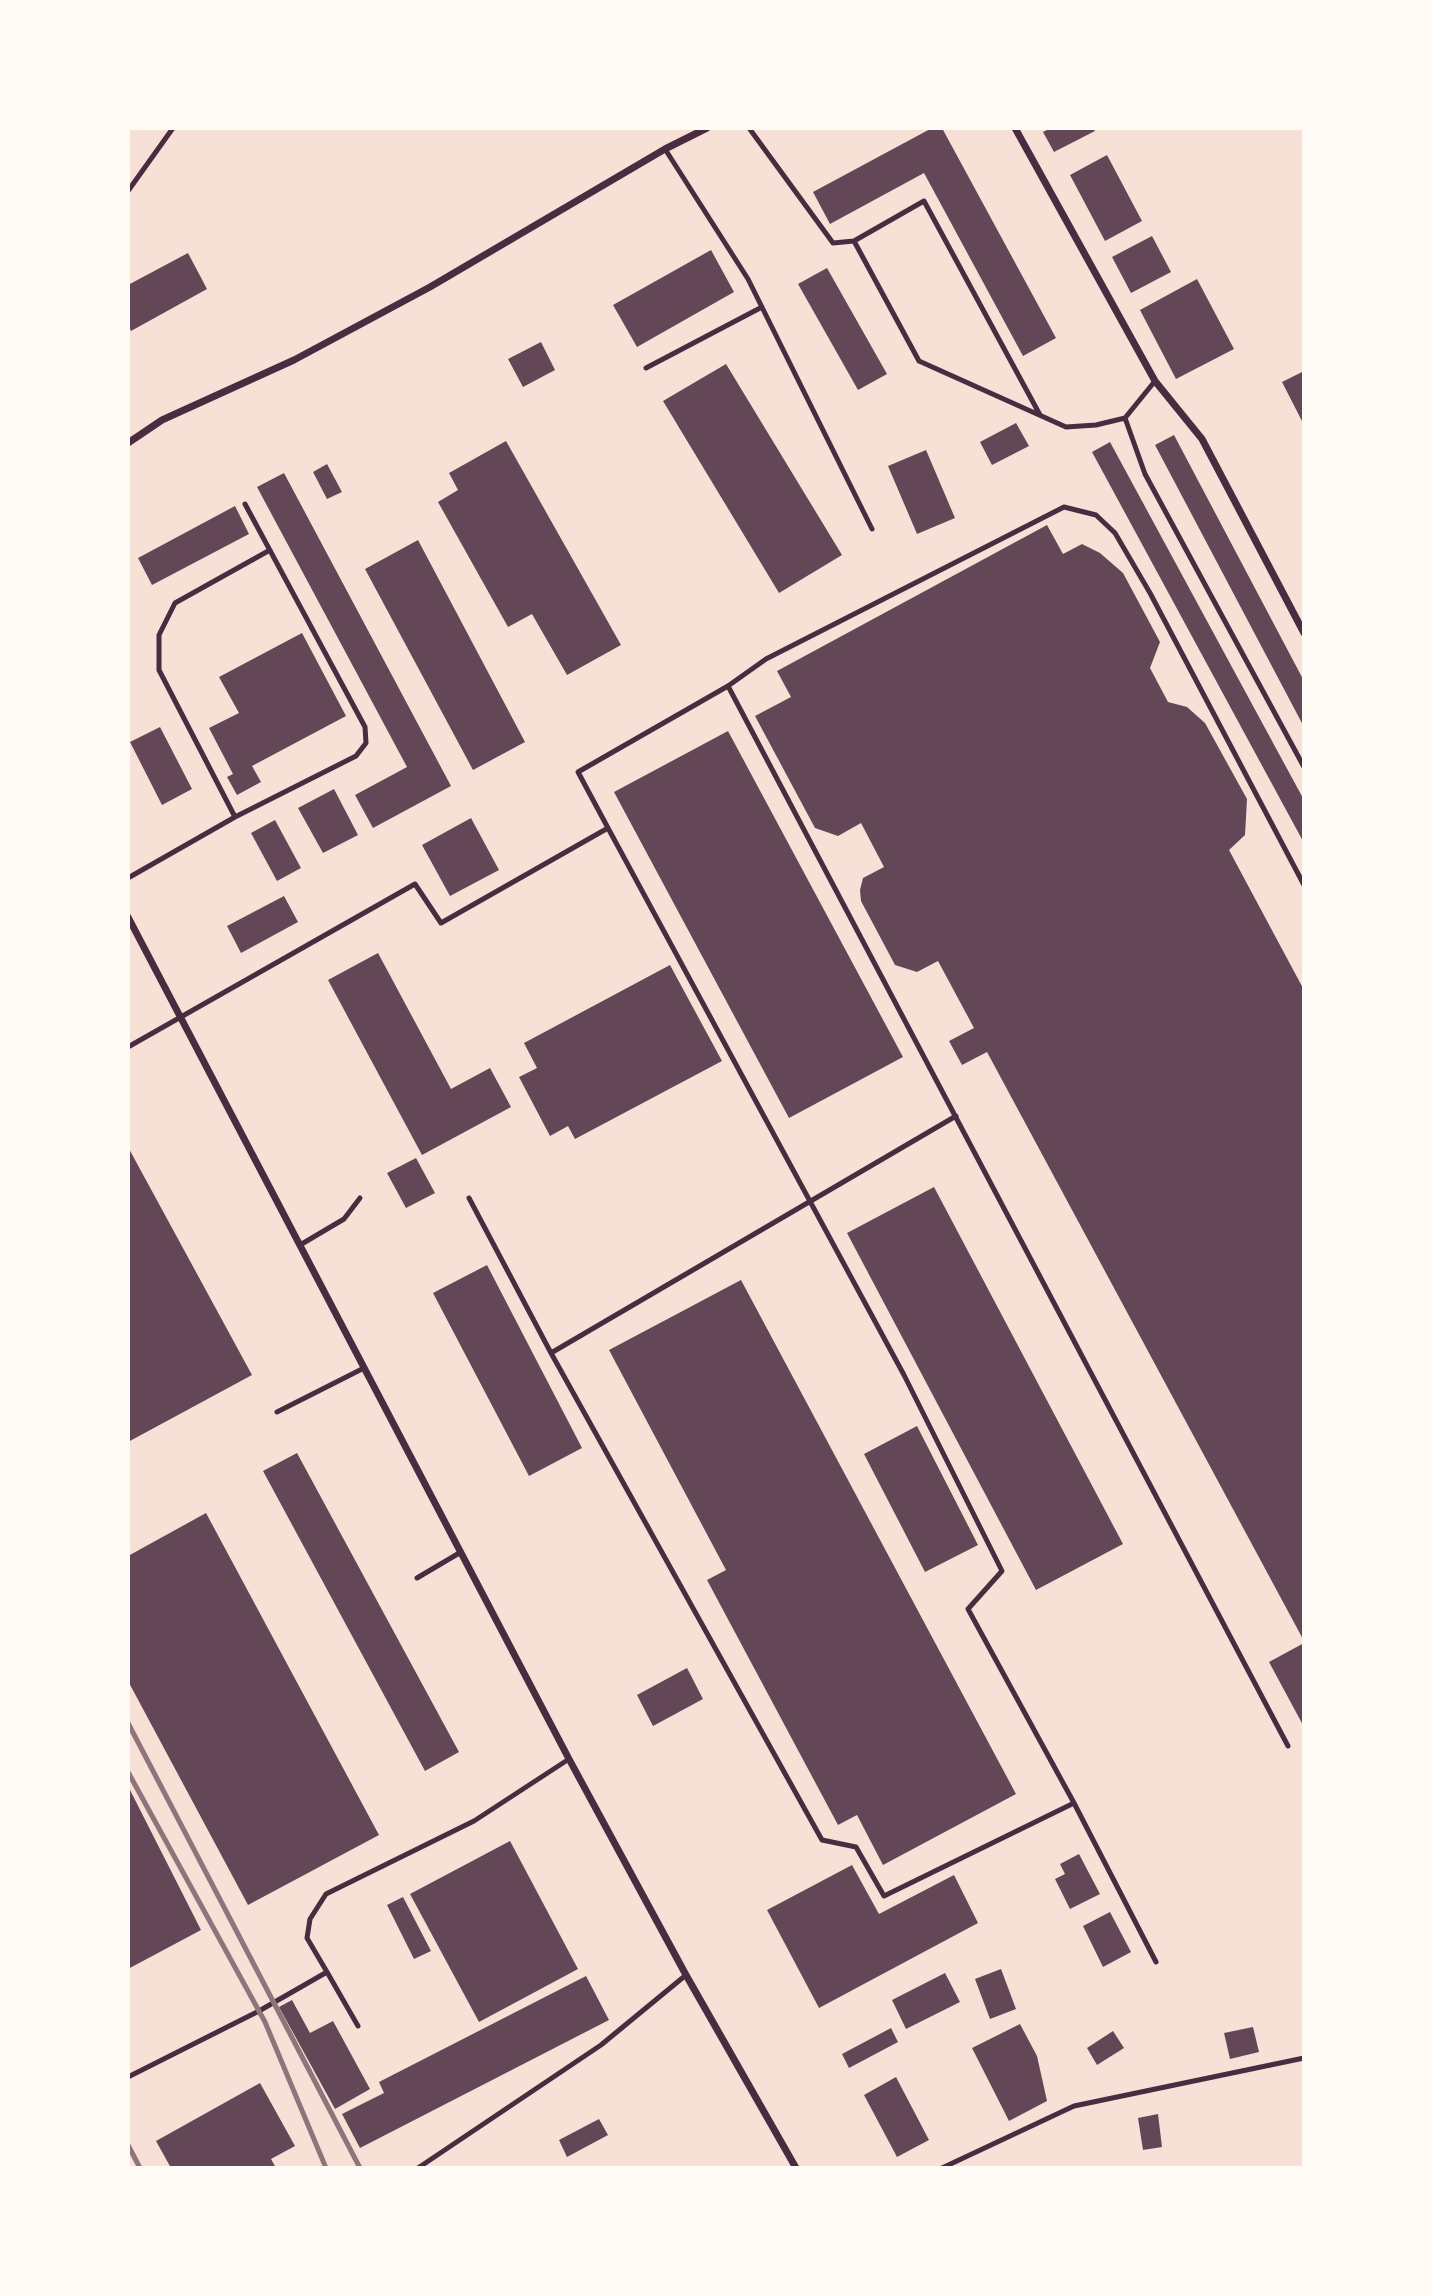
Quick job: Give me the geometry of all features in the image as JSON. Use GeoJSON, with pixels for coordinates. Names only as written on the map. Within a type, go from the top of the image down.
{"type":"FeatureCollection","features":[{"type":"Feature","properties":{"kind":"street"},"geometry":{"type":"LineString","coordinates":[[128,443],[162,420],[293,360],[430,286],[665,149],[706,128]]}},
{"type":"Feature","properties":{"kind":"street"},"geometry":{"type":"LineString","coordinates":[[1015,128],[1155,381],[1202,439],[1304,633]]}},
{"type":"Feature","properties":{"kind":"street"},"geometry":{"type":"LineString","coordinates":[[128,917],[569,1759],[686,1975],[796,2168]]}},
{"type":"Feature","properties":{"kind":"lane"},"geometry":{"type":"LineString","coordinates":[[128,191],[173,128]]}},
{"type":"Feature","properties":{"kind":"lane"},"geometry":{"type":"LineString","coordinates":[[749,128],[833,243],[854,241],[924,201],[1040,415]]}},
{"type":"Feature","properties":{"kind":"lane"},"geometry":{"type":"LineString","coordinates":[[665,149],[748,279],[872,529]]}},
{"type":"Feature","properties":{"kind":"lane"},"geometry":{"type":"LineString","coordinates":[[854,241],[919,361],[1066,427],[1096,425],[1125,418],[1155,381]]}},
{"type":"Feature","properties":{"kind":"lane"},"geometry":{"type":"LineString","coordinates":[[646,368],[762,307]]}},
{"type":"Feature","properties":{"kind":"lane"},"geometry":{"type":"LineString","coordinates":[[1125,418],[1145,474],[1304,767]]}},
{"type":"Feature","properties":{"kind":"lane"},"geometry":{"type":"LineString","coordinates":[[128,878],[235,817],[356,756],[366,743],[365,727],[246,504]]}},
{"type":"Feature","properties":{"kind":"lane"},"geometry":{"type":"LineString","coordinates":[[1156,1962],[1074,1803],[968,1609],[1002,1571],[904,1375],[578,772],[728,686],[766,659],[1064,507],[1096,515],[1115,533],[1150,593],[1304,885]]}},
{"type":"Feature","properties":{"kind":"lane"},"geometry":{"type":"LineString","coordinates":[[235,817],[159,670],[159,635],[175,603],[270,550]]}},
{"type":"Feature","properties":{"kind":"lane"},"geometry":{"type":"LineString","coordinates":[[728,686],[1288,1746]]}},
{"type":"Feature","properties":{"kind":"lane"},"geometry":{"type":"LineString","coordinates":[[128,1047],[415,884],[441,923],[608,828]]}},
{"type":"Feature","properties":{"kind":"lane"},"geometry":{"type":"LineString","coordinates":[[128,939],[137,934]]}},
{"type":"Feature","properties":{"kind":"lane"},"geometry":{"type":"LineString","coordinates":[[551,1353],[956,1116]]}},
{"type":"Feature","properties":{"kind":"lane"},"geometry":{"type":"LineString","coordinates":[[300,1245],[344,1219],[360,1198]]}},
{"type":"Feature","properties":{"kind":"lane"},"geometry":{"type":"LineString","coordinates":[[469,1198],[551,1353],[822,1840],[856,1847],[884,1896],[1074,1803]]}},
{"type":"Feature","properties":{"kind":"lane"},"geometry":{"type":"LineString","coordinates":[[277,1412],[364,1368]]}},
{"type":"Feature","properties":{"kind":"lane"},"geometry":{"type":"LineString","coordinates":[[417,1578],[461,1552]]}},
{"type":"Feature","properties":{"kind":"lane"},"geometry":{"type":"LineString","coordinates":[[358,2026],[307,1938],[310,1919],[326,1894],[474,1821],[569,1759]]}},
{"type":"Feature","properties":{"kind":"lane"},"geometry":{"type":"LineString","coordinates":[[128,2077],[259,2011],[327,1972]]}},
{"type":"Feature","properties":{"kind":"lane"},"geometry":{"type":"LineString","coordinates":[[418,2168],[601,2045],[686,1975]]}},
{"type":"Feature","properties":{"kind":"lane"},"geometry":{"type":"LineString","coordinates":[[942,2168],[1074,2106],[1304,2058]]}},
{"type":"Feature","properties":{"kind":"building"},"geometry":{"type":"Polygon","coordinates":[[[932,128],[942,128],[1056,338],[1023,356],[924,173],[830,224],[813,192],[932,128]]]}},
{"type":"Feature","properties":{"kind":"building"},"geometry":{"type":"Polygon","coordinates":[[[1051,128],[1093,128],[1095,131],[1054,152],[1043,132],[1051,128]]]}},
{"type":"Feature","properties":{"kind":"building"},"geometry":{"type":"Polygon","coordinates":[[[1107,155],[1142,221],[1105,241],[1070,175],[1107,155]]]}},
{"type":"Feature","properties":{"kind":"building"},"geometry":{"type":"Polygon","coordinates":[[[1152,236],[1171,272],[1131,293],[1112,257],[1152,236]]]}},
{"type":"Feature","properties":{"kind":"building"},"geometry":{"type":"Polygon","coordinates":[[[711,250],[734,292],[637,347],[613,305],[711,250]]]}},
{"type":"Feature","properties":{"kind":"building"},"geometry":{"type":"Polygon","coordinates":[[[188,253],[207,289],[131,331],[128,325],[128,285],[188,253]]]}},
{"type":"Feature","properties":{"kind":"building"},"geometry":{"type":"Polygon","coordinates":[[[827,268],[887,374],[858,390],[798,284],[827,268]]]}},
{"type":"Feature","properties":{"kind":"building"},"geometry":{"type":"Polygon","coordinates":[[[1197,279],[1234,349],[1176,379],[1140,310],[1197,279]]]}},
{"type":"Feature","properties":{"kind":"building"},"geometry":{"type":"Polygon","coordinates":[[[541,342],[555,370],[523,387],[508,359],[541,342]]]}},
{"type":"Feature","properties":{"kind":"building"},"geometry":{"type":"Polygon","coordinates":[[[726,364],[842,555],[779,593],[663,401],[726,364]]]}},
{"type":"Feature","properties":{"kind":"building"},"geometry":{"type":"Polygon","coordinates":[[[1304,371],[1304,425],[1282,382],[1304,371]]]}},
{"type":"Feature","properties":{"kind":"building"},"geometry":{"type":"Polygon","coordinates":[[[1016,423],[1029,446],[992,465],[980,442],[1016,423]]]}},
{"type":"Feature","properties":{"kind":"building"},"geometry":{"type":"Polygon","coordinates":[[[1174,435],[1304,681],[1304,727],[1155,445],[1174,435]]]}},
{"type":"Feature","properties":{"kind":"building"},"geometry":{"type":"Polygon","coordinates":[[[506,441],[621,645],[567,675],[532,614],[508,627],[438,502],[458,490],[449,473],[506,441]]]}},
{"type":"Feature","properties":{"kind":"building"},"geometry":{"type":"Polygon","coordinates":[[[1110,442],[1304,800],[1304,843],[1092,452],[1110,442]]]}},
{"type":"Feature","properties":{"kind":"building"},"geometry":{"type":"Polygon","coordinates":[[[926,450],[955,518],[917,534],[888,466],[926,450]]]}},
{"type":"Feature","properties":{"kind":"building"},"geometry":{"type":"Polygon","coordinates":[[[327,464],[342,492],[327,499],[313,472],[327,464]]]}},
{"type":"Feature","properties":{"kind":"building"},"geometry":{"type":"Polygon","coordinates":[[[284,473],[451,786],[373,828],[355,795],[407,767],[257,487],[284,473]]]}},
{"type":"Feature","properties":{"kind":"building"},"geometry":{"type":"Polygon","coordinates":[[[235,506],[249,534],[152,585],[138,558],[235,506]]]}},
{"type":"Feature","properties":{"kind":"building"},"geometry":{"type":"Polygon","coordinates":[[[1047,525],[1063,554],[1082,544],[1100,553],[1123,573],[1160,642],[1150,668],[1168,702],[1187,707],[1205,723],[1247,799],[1245,835],[1229,850],[1304,990],[1304,1641],[987,1052],[962,1065],[949,1041],[974,1028],[938,961],[917,972],[895,965],[861,901],[863,878],[884,867],[861,823],[838,836],[815,828],[755,716],[791,697],[777,671],[1047,525]]]}},
{"type":"Feature","properties":{"kind":"building"},"geometry":{"type":"Polygon","coordinates":[[[418,540],[525,742],[473,770],[365,569],[418,540]]]}},
{"type":"Feature","properties":{"kind":"building"},"geometry":{"type":"Polygon","coordinates":[[[302,633],[346,716],[252,766],[261,782],[237,795],[227,777],[233,774],[209,728],[239,713],[219,677],[302,633]]]}},
{"type":"Feature","properties":{"kind":"building"},"geometry":{"type":"Polygon","coordinates":[[[160,727],[192,789],[162,805],[130,742],[160,727]]]}},
{"type":"Feature","properties":{"kind":"building"},"geometry":{"type":"Polygon","coordinates":[[[728,731],[903,1057],[789,1118],[614,792],[728,731]]]}},
{"type":"Feature","properties":{"kind":"building"},"geometry":{"type":"Polygon","coordinates":[[[334,789],[358,835],[323,853],[298,808],[334,789]]]}},
{"type":"Feature","properties":{"kind":"building"},"geometry":{"type":"Polygon","coordinates":[[[471,818],[499,870],[450,896],[422,845],[471,818]]]}},
{"type":"Feature","properties":{"kind":"building"},"geometry":{"type":"Polygon","coordinates":[[[275,820],[301,868],[277,881],[251,833],[275,820]]]}},
{"type":"Feature","properties":{"kind":"building"},"geometry":{"type":"Polygon","coordinates":[[[284,896],[298,922],[241,953],[227,926],[284,896]]]}},
{"type":"Feature","properties":{"kind":"building"},"geometry":{"type":"Polygon","coordinates":[[[378,953],[451,1089],[490,1068],[511,1107],[422,1155],[328,980],[378,953]]]}},
{"type":"Feature","properties":{"kind":"building"},"geometry":{"type":"Polygon","coordinates":[[[670,965],[722,1061],[575,1139],[568,1126],[550,1136],[519,1077],[537,1068],[524,1043],[670,965]]]}},
{"type":"Feature","properties":{"kind":"building"},"geometry":{"type":"Polygon","coordinates":[[[128,1147],[252,1375],[128,1442],[128,1147]]]}},
{"type":"Feature","properties":{"kind":"building"},"geometry":{"type":"Polygon","coordinates":[[[416,1158],[435,1193],[406,1208],[387,1173],[416,1158]]]}},
{"type":"Feature","properties":{"kind":"building"},"geometry":{"type":"Polygon","coordinates":[[[934,1187],[1123,1544],[1036,1590],[847,1233],[934,1187]]]}},
{"type":"Feature","properties":{"kind":"building"},"geometry":{"type":"Polygon","coordinates":[[[487,1265],[582,1448],[529,1476],[433,1293],[487,1265]]]}},
{"type":"Feature","properties":{"kind":"building"},"geometry":{"type":"Polygon","coordinates":[[[741,1280],[1016,1794],[883,1865],[857,1815],[838,1825],[707,1580],[726,1570],[609,1350],[741,1280]]]}},
{"type":"Feature","properties":{"kind":"building"},"geometry":{"type":"Polygon","coordinates":[[[917,1426],[978,1545],[925,1572],[864,1454],[917,1426]]]}},
{"type":"Feature","properties":{"kind":"building"},"geometry":{"type":"Polygon","coordinates":[[[297,1453],[459,1752],[425,1771],[263,1471],[297,1453]]]}},
{"type":"Feature","properties":{"kind":"building"},"geometry":{"type":"Polygon","coordinates":[[[206,1513],[379,1835],[248,1905],[128,1681],[128,1556],[206,1513]]]}},
{"type":"Feature","properties":{"kind":"building"},"geometry":{"type":"Polygon","coordinates":[[[1304,1643],[1304,1727],[1269,1662],[1304,1643]]]}},
{"type":"Feature","properties":{"kind":"building"},"geometry":{"type":"Polygon","coordinates":[[[687,1668],[703,1699],[653,1726],[637,1695],[687,1668]]]}},
{"type":"Feature","properties":{"kind":"building"},"geometry":{"type":"Polygon","coordinates":[[[128,1786],[201,1930],[128,1969],[128,1786]]]}},
{"type":"Feature","properties":{"kind":"building"},"geometry":{"type":"Polygon","coordinates":[[[510,1841],[578,1969],[479,2022],[410,1894],[510,1841]]]}},
{"type":"Feature","properties":{"kind":"building"},"geometry":{"type":"Polygon","coordinates":[[[1079,1854],[1100,1894],[1070,1909],[1055,1879],[1065,1874],[1060,1864],[1079,1854]]]}},
{"type":"Feature","properties":{"kind":"building"},"geometry":{"type":"Polygon","coordinates":[[[852,1865],[879,1914],[954,1875],[978,1923],[819,2008],[767,1910],[852,1865]]]}},
{"type":"Feature","properties":{"kind":"building"},"geometry":{"type":"Polygon","coordinates":[[[403,1897],[431,1951],[414,1959],[387,1905],[403,1897]]]}},
{"type":"Feature","properties":{"kind":"building"},"geometry":{"type":"Polygon","coordinates":[[[1110,1912],[1131,1952],[1103,1967],[1083,1926],[1110,1912]]]}},
{"type":"Feature","properties":{"kind":"building"},"geometry":{"type":"Polygon","coordinates":[[[1001,1969],[1016,2009],[990,2019],[975,1979],[1001,1969]]]}},
{"type":"Feature","properties":{"kind":"building"},"geometry":{"type":"Polygon","coordinates":[[[945,1973],[960,2002],[906,2029],[892,2000],[945,1973]]]}},
{"type":"Feature","properties":{"kind":"building"},"geometry":{"type":"Polygon","coordinates":[[[586,1976],[609,2020],[360,2148],[342,2114],[384,2093],[379,2082],[586,1976]]]}},
{"type":"Feature","properties":{"kind":"building"},"geometry":{"type":"Polygon","coordinates":[[[292,2000],[310,2033],[333,2021],[370,2089],[335,2109],[279,2007],[292,2000]]]}},
{"type":"Feature","properties":{"kind":"building"},"geometry":{"type":"Polygon","coordinates":[[[1020,2024],[1037,2056],[1047,2101],[1009,2121],[972,2048],[1020,2024]]]}},
{"type":"Feature","properties":{"kind":"building"},"geometry":{"type":"Polygon","coordinates":[[[1253,2027],[1259,2052],[1230,2059],[1224,2033],[1253,2027]]]}},
{"type":"Feature","properties":{"kind":"building"},"geometry":{"type":"Polygon","coordinates":[[[891,2028],[898,2042],[849,2068],[842,2054],[891,2028]]]}},
{"type":"Feature","properties":{"kind":"building"},"geometry":{"type":"Polygon","coordinates":[[[1113,2031],[1124,2048],[1097,2065],[1087,2048],[1113,2031]]]}},
{"type":"Feature","properties":{"kind":"building"},"geometry":{"type":"Polygon","coordinates":[[[896,2077],[929,2140],[897,2157],[864,2095],[896,2077]]]}},
{"type":"Feature","properties":{"kind":"building"},"geometry":{"type":"Polygon","coordinates":[[[260,2083],[295,2146],[271,2159],[276,2168],[171,2168],[156,2141],[260,2083]]]}},
{"type":"Feature","properties":{"kind":"building"},"geometry":{"type":"Polygon","coordinates":[[[1158,2114],[1162,2147],[1143,2150],[1138,2118],[1158,2114]]]}},
{"type":"Feature","properties":{"kind":"building"},"geometry":{"type":"Polygon","coordinates":[[[599,2119],[608,2135],[567,2157],[559,2140],[599,2119]]]}},
{"type":"Feature","properties":{"kind":"railway"},"geometry":{"type":"LineString","coordinates":[[128,1723],[360,2168]]}},
{"type":"Feature","properties":{"kind":"railway"},"geometry":{"type":"LineString","coordinates":[[128,1772],[265,2022],[326,2168]]}},
{"type":"Feature","properties":{"kind":"railway"},"geometry":{"type":"LineString","coordinates":[[128,2145],[140,2168]]}}]}
